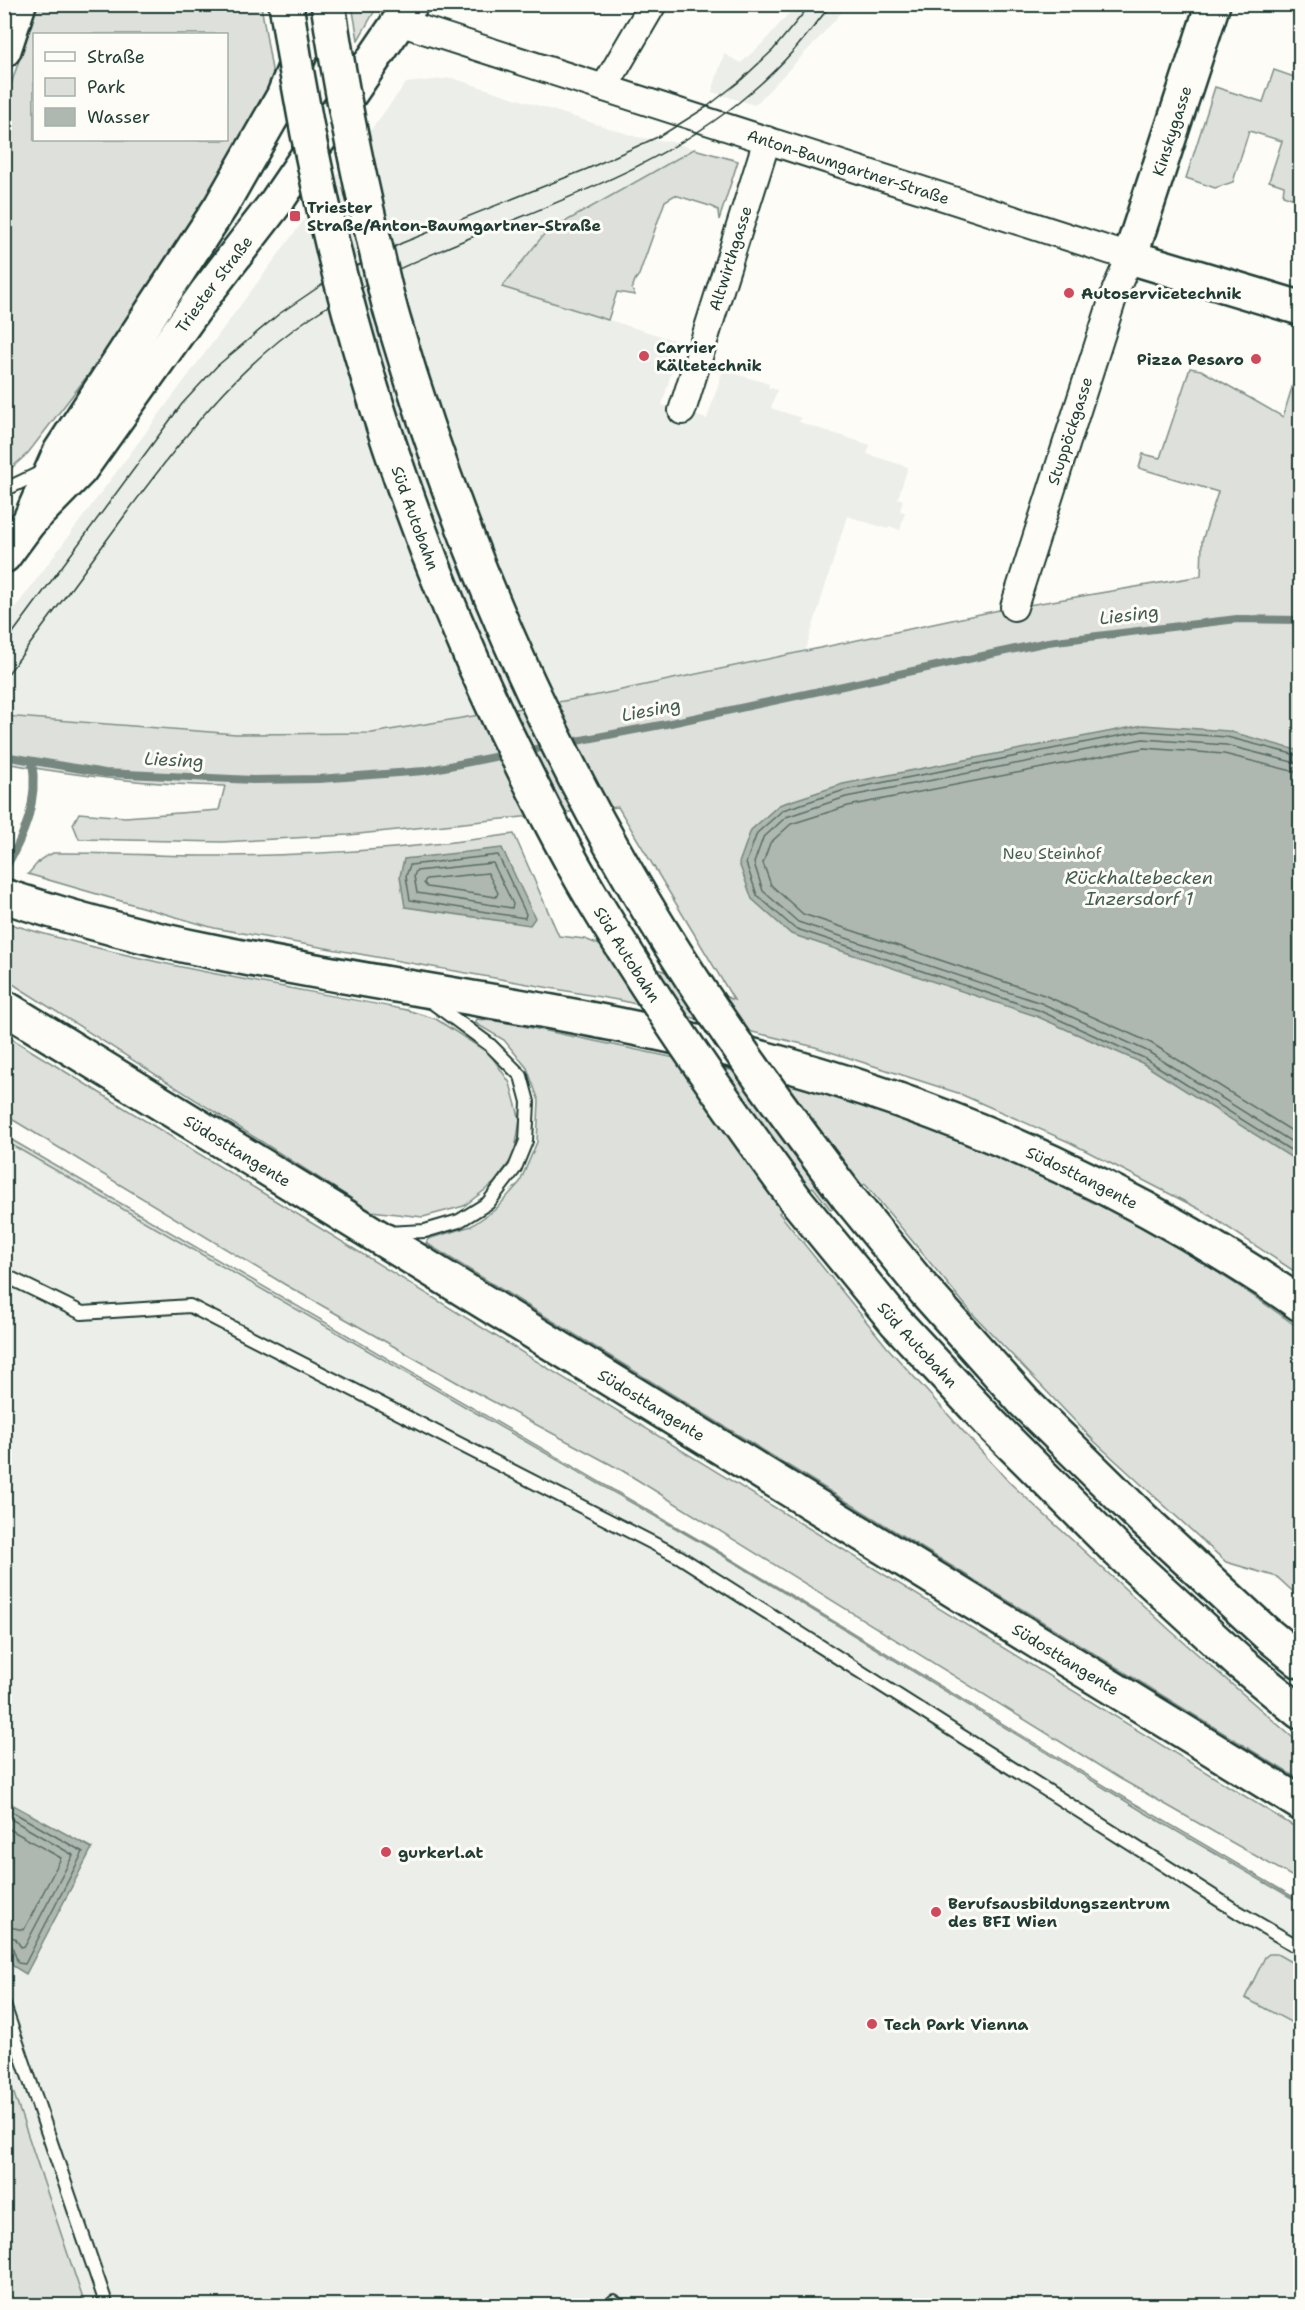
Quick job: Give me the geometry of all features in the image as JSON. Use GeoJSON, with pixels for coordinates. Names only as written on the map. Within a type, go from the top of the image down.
{"type":"FeatureCollection","features":[{"type":"Feature","properties":{"kind":"main road"},"geometry":{"type":"LineString","coordinates":[[4,50],[20,4]]}},
{"type":"Feature","properties":{"kind":"main road","name":"Süd Autobahn"},"geometry":{"type":"LineString","coordinates":[[286,4],[298,88],[322,211],[353,328],[397,469],[431,564],[480,677],[530,784],[591,896],[656,1001],[713,1085],[796,1200],[896,1322],[993,1426],[1127,1559],[1238,1661],[1300,1712]]}},
{"type":"Feature","properties":{"kind":"main road"},"geometry":{"type":"LineString","coordinates":[[29,522],[60,452],[221,206],[283,97],[320,4]]}},
{"type":"Feature","properties":{"kind":"main road"},"geometry":{"type":"LineString","coordinates":[[328,4],[346,114],[364,200],[393,319],[430,435],[470,548],[519,662],[572,772],[617,854],[689,974],[770,1094],[848,1197],[925,1291],[1024,1402],[1144,1520],[1266,1633],[1300,1661]]}},
{"type":"Feature","properties":{"kind":"main road","name":"Kinskygasse"},"geometry":{"type":"LineString","coordinates":[[1130,257],[1213,4]]}},
{"type":"Feature","properties":{"kind":"main road","name":"Triester Straße"},"geometry":{"type":"LineString","coordinates":[[4,556],[29,522],[80,470],[206,293],[277,201],[405,13]]}},
{"type":"Feature","properties":{"kind":"main road","name":"Anton-Baumgartner-Straße"},"geometry":{"type":"LineString","coordinates":[[1130,257],[1300,308]]}},
{"type":"Feature","properties":{"kind":"main road","name":"Südosttangente"},"geometry":{"type":"LineString","coordinates":[[4,896],[132,933],[210,951],[670,1035],[768,1059],[854,1084],[1008,1141],[1142,1206],[1224,1254],[1300,1304]]}},
{"type":"Feature","properties":{"kind":"main road","name":"Südosttangente"},"geometry":{"type":"LineString","coordinates":[[4,1007],[1300,1803]]}},
{"type":"Feature","properties":{"kind":"street"},"geometry":{"type":"LineString","coordinates":[[604,88],[653,4]]}},
{"type":"Feature","properties":{"kind":"street","name":"Anton-Baumgartner-Straße"},"geometry":{"type":"LineString","coordinates":[[405,13],[604,88],[1130,257]]}},
{"type":"Feature","properties":{"kind":"street","name":"Altwirthgasse"},"geometry":{"type":"LineString","coordinates":[[682,411],[766,140]]}},
{"type":"Feature","properties":{"kind":"street","name":"Stuppöckgasse"},"geometry":{"type":"LineString","coordinates":[[1014,607],[1112,300],[1130,257]]}},
{"type":"Feature","properties":{"kind":"lane"},"geometry":{"type":"LineString","coordinates":[[4,489],[53,467]]}},
{"type":"Feature","properties":{"kind":"lane"},"geometry":{"type":"LineString","coordinates":[[373,1233],[425,1231],[459,1221],[488,1203],[515,1168],[526,1141],[528,1101],[521,1076],[490,1045],[413,988]]}},
{"type":"Feature","properties":{"kind":"lane"},"geometry":{"type":"LineString","coordinates":[[4,1275],[82,1313],[190,1306],[680,1557],[1238,1912],[1300,1948]]}},
{"type":"Feature","properties":{"kind":"lane"},"geometry":{"type":"LineString","coordinates":[[4,2005],[107,2306]]}},
{"type":"Feature","properties":{"kind":"shaded area"},"geometry":{"type":"Polygon","coordinates":[[[796,5],[848,5],[755,105],[712,92],[724,54],[741,63],[764,42],[796,5]]]}},
{"type":"Feature","properties":{"kind":"shaded area"},"geometry":{"type":"Polygon","coordinates":[[[452,78],[637,137],[673,142],[694,149],[543,234],[502,287],[680,342],[662,405],[707,419],[723,370],[769,384],[768,387],[777,390],[771,408],[801,418],[799,422],[870,445],[867,454],[908,467],[898,498],[903,500],[900,511],[905,512],[900,530],[889,526],[888,529],[847,516],[805,652],[593,696],[372,733],[236,734],[5,716],[4,623],[406,83],[452,78]]]}},
{"type":"Feature","properties":{"kind":"shaded area"},"geometry":{"type":"Polygon","coordinates":[[[4,1141],[717,1552],[1142,1811],[1300,1903],[1300,2305],[85,2305],[5,2067],[4,1141]]]}},
{"type":"Feature","properties":{"kind":"green space"},"geometry":{"type":"Polygon","coordinates":[[[37,5],[261,5],[274,81],[213,190],[105,353],[28,453],[5,474],[5,103],[37,5]]]}},
{"type":"Feature","properties":{"kind":"green space"},"geometry":{"type":"Polygon","coordinates":[[[352,5],[378,5],[358,40],[352,5]]]}},
{"type":"Feature","properties":{"kind":"green space"},"geometry":{"type":"Polygon","coordinates":[[[1274,70],[1300,79],[1300,201],[1283,195],[1284,186],[1269,181],[1282,141],[1249,131],[1233,182],[1215,188],[1186,178],[1215,87],[1263,102],[1274,70]]]}},
{"type":"Feature","properties":{"kind":"green space"},"geometry":{"type":"Polygon","coordinates":[[[694,149],[738,161],[719,220],[718,211],[713,207],[675,195],[665,201],[632,289],[635,295],[617,292],[608,320],[502,287],[545,233],[694,149]]]}},
{"type":"Feature","properties":{"kind":"green space","name":"Neu Steinhof"},"geometry":{"type":"Polygon","coordinates":[[[1300,361],[1300,1275],[1203,1211],[1069,1142],[958,1093],[815,1047],[623,1001],[214,928],[28,874],[41,859],[53,853],[205,856],[299,854],[407,847],[514,834],[559,936],[585,939],[734,1000],[618,807],[349,835],[222,842],[79,839],[73,824],[79,813],[125,817],[219,810],[225,786],[115,779],[5,763],[4,716],[236,734],[372,733],[593,696],[999,610],[1201,576],[1202,541],[1218,492],[1139,468],[1143,454],[1160,458],[1190,368],[1201,370],[1283,417],[1300,361]]]}},
{"type":"Feature","properties":{"kind":"green space"},"geometry":{"type":"Polygon","coordinates":[[[4,922],[154,961],[407,1010],[436,1019],[490,1054],[510,1083],[520,1120],[514,1156],[494,1183],[464,1206],[423,1217],[371,1211],[5,979],[4,922]]]}},
{"type":"Feature","properties":{"kind":"green space"},"geometry":{"type":"Polygon","coordinates":[[[477,1019],[504,1022],[777,1080],[924,1127],[1055,1183],[1119,1215],[1242,1288],[1300,1329],[1300,1598],[1277,1577],[1226,1562],[1094,1441],[971,1312],[865,1184],[831,1210],[813,1187],[779,1213],[887,1347],[1009,1482],[1171,1631],[1300,1744],[1300,1780],[426,1243],[428,1239],[471,1226],[496,1209],[520,1182],[537,1142],[539,1101],[527,1068],[504,1040],[475,1023],[477,1019]]]}},
{"type":"Feature","properties":{"kind":"green space"},"geometry":{"type":"Polygon","coordinates":[[[4,1034],[1300,1830],[1300,1881],[1119,1778],[623,1471],[460,1384],[284,1284],[5,1115],[4,1034]]]}},
{"type":"Feature","properties":{"kind":"green space"},"geometry":{"type":"Polygon","coordinates":[[[5,1136],[713,1548],[1300,1903],[1142,1811],[717,1552],[5,1141],[5,1136]]]}},
{"type":"Feature","properties":{"kind":"green space"},"geometry":{"type":"Polygon","coordinates":[[[1269,1954],[1277,1954],[1300,1967],[1300,2027],[1245,1998],[1265,1957],[1269,1954]]]}},
{"type":"Feature","properties":{"kind":"green space"},"geometry":{"type":"Polygon","coordinates":[[[5,2067],[85,2305],[8,2305],[4,2294],[5,2067]]]}},
{"type":"Feature","properties":{"kind":"water","name":"Rückhaltebecken Inzersdorf 1"},"geometry":{"type":"Polygon","coordinates":[[[1143,725],[1228,731],[1300,751],[1300,1163],[1142,1063],[1036,1016],[791,934],[752,899],[739,863],[751,830],[779,805],[843,784],[1143,725]]]}},
{"type":"Feature","properties":{"kind":"water"},"geometry":{"type":"Polygon","coordinates":[[[502,848],[535,918],[530,925],[405,907],[400,876],[404,859],[502,848]]]}},
{"type":"Feature","properties":{"kind":"water"},"geometry":{"type":"Polygon","coordinates":[[[4,1800],[92,1848],[26,1974],[13,1966],[4,1941],[4,1800]]]}},
{"type":"Feature","properties":{"kind":"waterway","name":"Liesing"},"geometry":{"type":"LineString","coordinates":[[566,743],[666,724],[1048,642],[1237,619],[1300,620]]}},
{"type":"Feature","properties":{"kind":"waterway","name":"Liesing"},"geometry":{"type":"LineString","coordinates":[[522,752],[550,746]]}},
{"type":"Feature","properties":{"kind":"waterway","name":"Liesing"},"geometry":{"type":"LineString","coordinates":[[4,756],[105,773],[253,780],[319,779],[424,771],[509,754]]}},
{"type":"Feature","properties":{"kind":"waterway"},"geometry":{"type":"LineString","coordinates":[[4,871],[18,845],[28,818],[33,791],[32,761]]}},
{"type":"Feature","properties":{"kind":"tram line"},"geometry":{"type":"LineString","coordinates":[[4,645],[182,404],[217,366],[279,314],[329,280],[402,243],[587,169],[662,135],[708,106],[740,81],[773,50],[811,4]]}},
{"type":"Feature","properties":{"kind":"tram line"},"geometry":{"type":"LineString","coordinates":[[4,679],[190,431],[234,382],[284,337],[328,306],[380,278],[608,180],[682,142],[717,119],[772,73],[813,28],[831,4]]}},
{"type":"Feature","properties":{"kind":"place","name":"Triester Straße/Anton-Baumgartner-Straße"},"geometry":{"type":"Point","coordinates":[295,216]}},
{"type":"Feature","properties":{"kind":"place","name":"Autoservicetechnik"},"geometry":{"type":"Point","coordinates":[1069,293]}},
{"type":"Feature","properties":{"kind":"place","name":"Carrier Kältetechnik"},"geometry":{"type":"Point","coordinates":[644,356]}},
{"type":"Feature","properties":{"kind":"place","name":"Pizza Pesaro"},"geometry":{"type":"Point","coordinates":[1256,359]}},
{"type":"Feature","properties":{"kind":"place","name":"gurkerl.at"},"geometry":{"type":"Point","coordinates":[386,1852]}},
{"type":"Feature","properties":{"kind":"place","name":"Berufsausbildungszentrum des BFI Wien"},"geometry":{"type":"Point","coordinates":[936,1912]}},
{"type":"Feature","properties":{"kind":"place","name":"Tech Park Vienna"},"geometry":{"type":"Point","coordinates":[872,2024]}}]}
